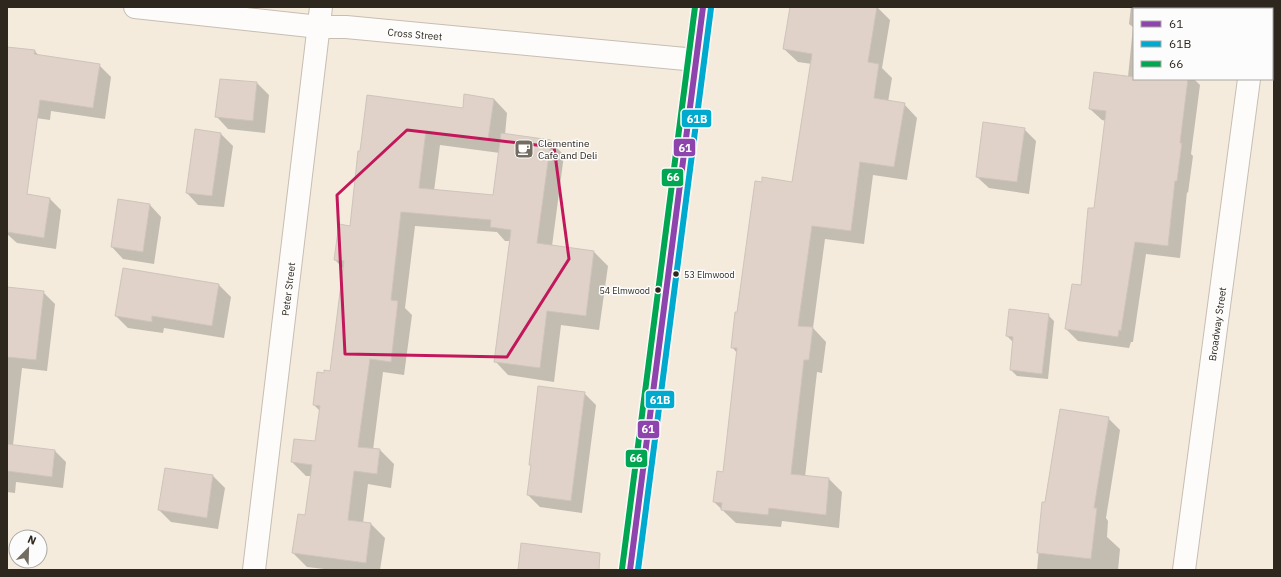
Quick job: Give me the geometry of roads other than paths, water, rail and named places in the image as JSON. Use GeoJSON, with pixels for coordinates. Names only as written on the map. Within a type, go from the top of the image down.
{"type":"FeatureCollection","features":[{"type":"Feature","properties":{"kind":"main road"},"geometry":{"type":"LineString","coordinates":[[630,570],[703,7]]}},
{"type":"Feature","properties":{"kind":"street","name":"Cross Street"},"geometry":{"type":"LineString","coordinates":[[134,7],[320,17],[354,28],[696,60]]}},
{"type":"Feature","properties":{"kind":"street","name":"Peter Street"},"geometry":{"type":"LineString","coordinates":[[254,570],[320,17]]}},
{"type":"Feature","properties":{"kind":"street","name":"Broadway Street"},"geometry":{"type":"LineString","coordinates":[[1184,570],[1249,80]]}},
{"type":"Feature","properties":{"kind":"place","name":"Clementine Cafe and Deli"},"geometry":{"type":"Point","coordinates":[524,149]}},
{"type":"Feature","properties":{"kind":"place","name":"53 Elmwood"},"geometry":{"type":"Point","coordinates":[676,274]}},
{"type":"Feature","properties":{"kind":"place","name":"54 Elmwood"},"geometry":{"type":"Point","coordinates":[658,290]}}]}
